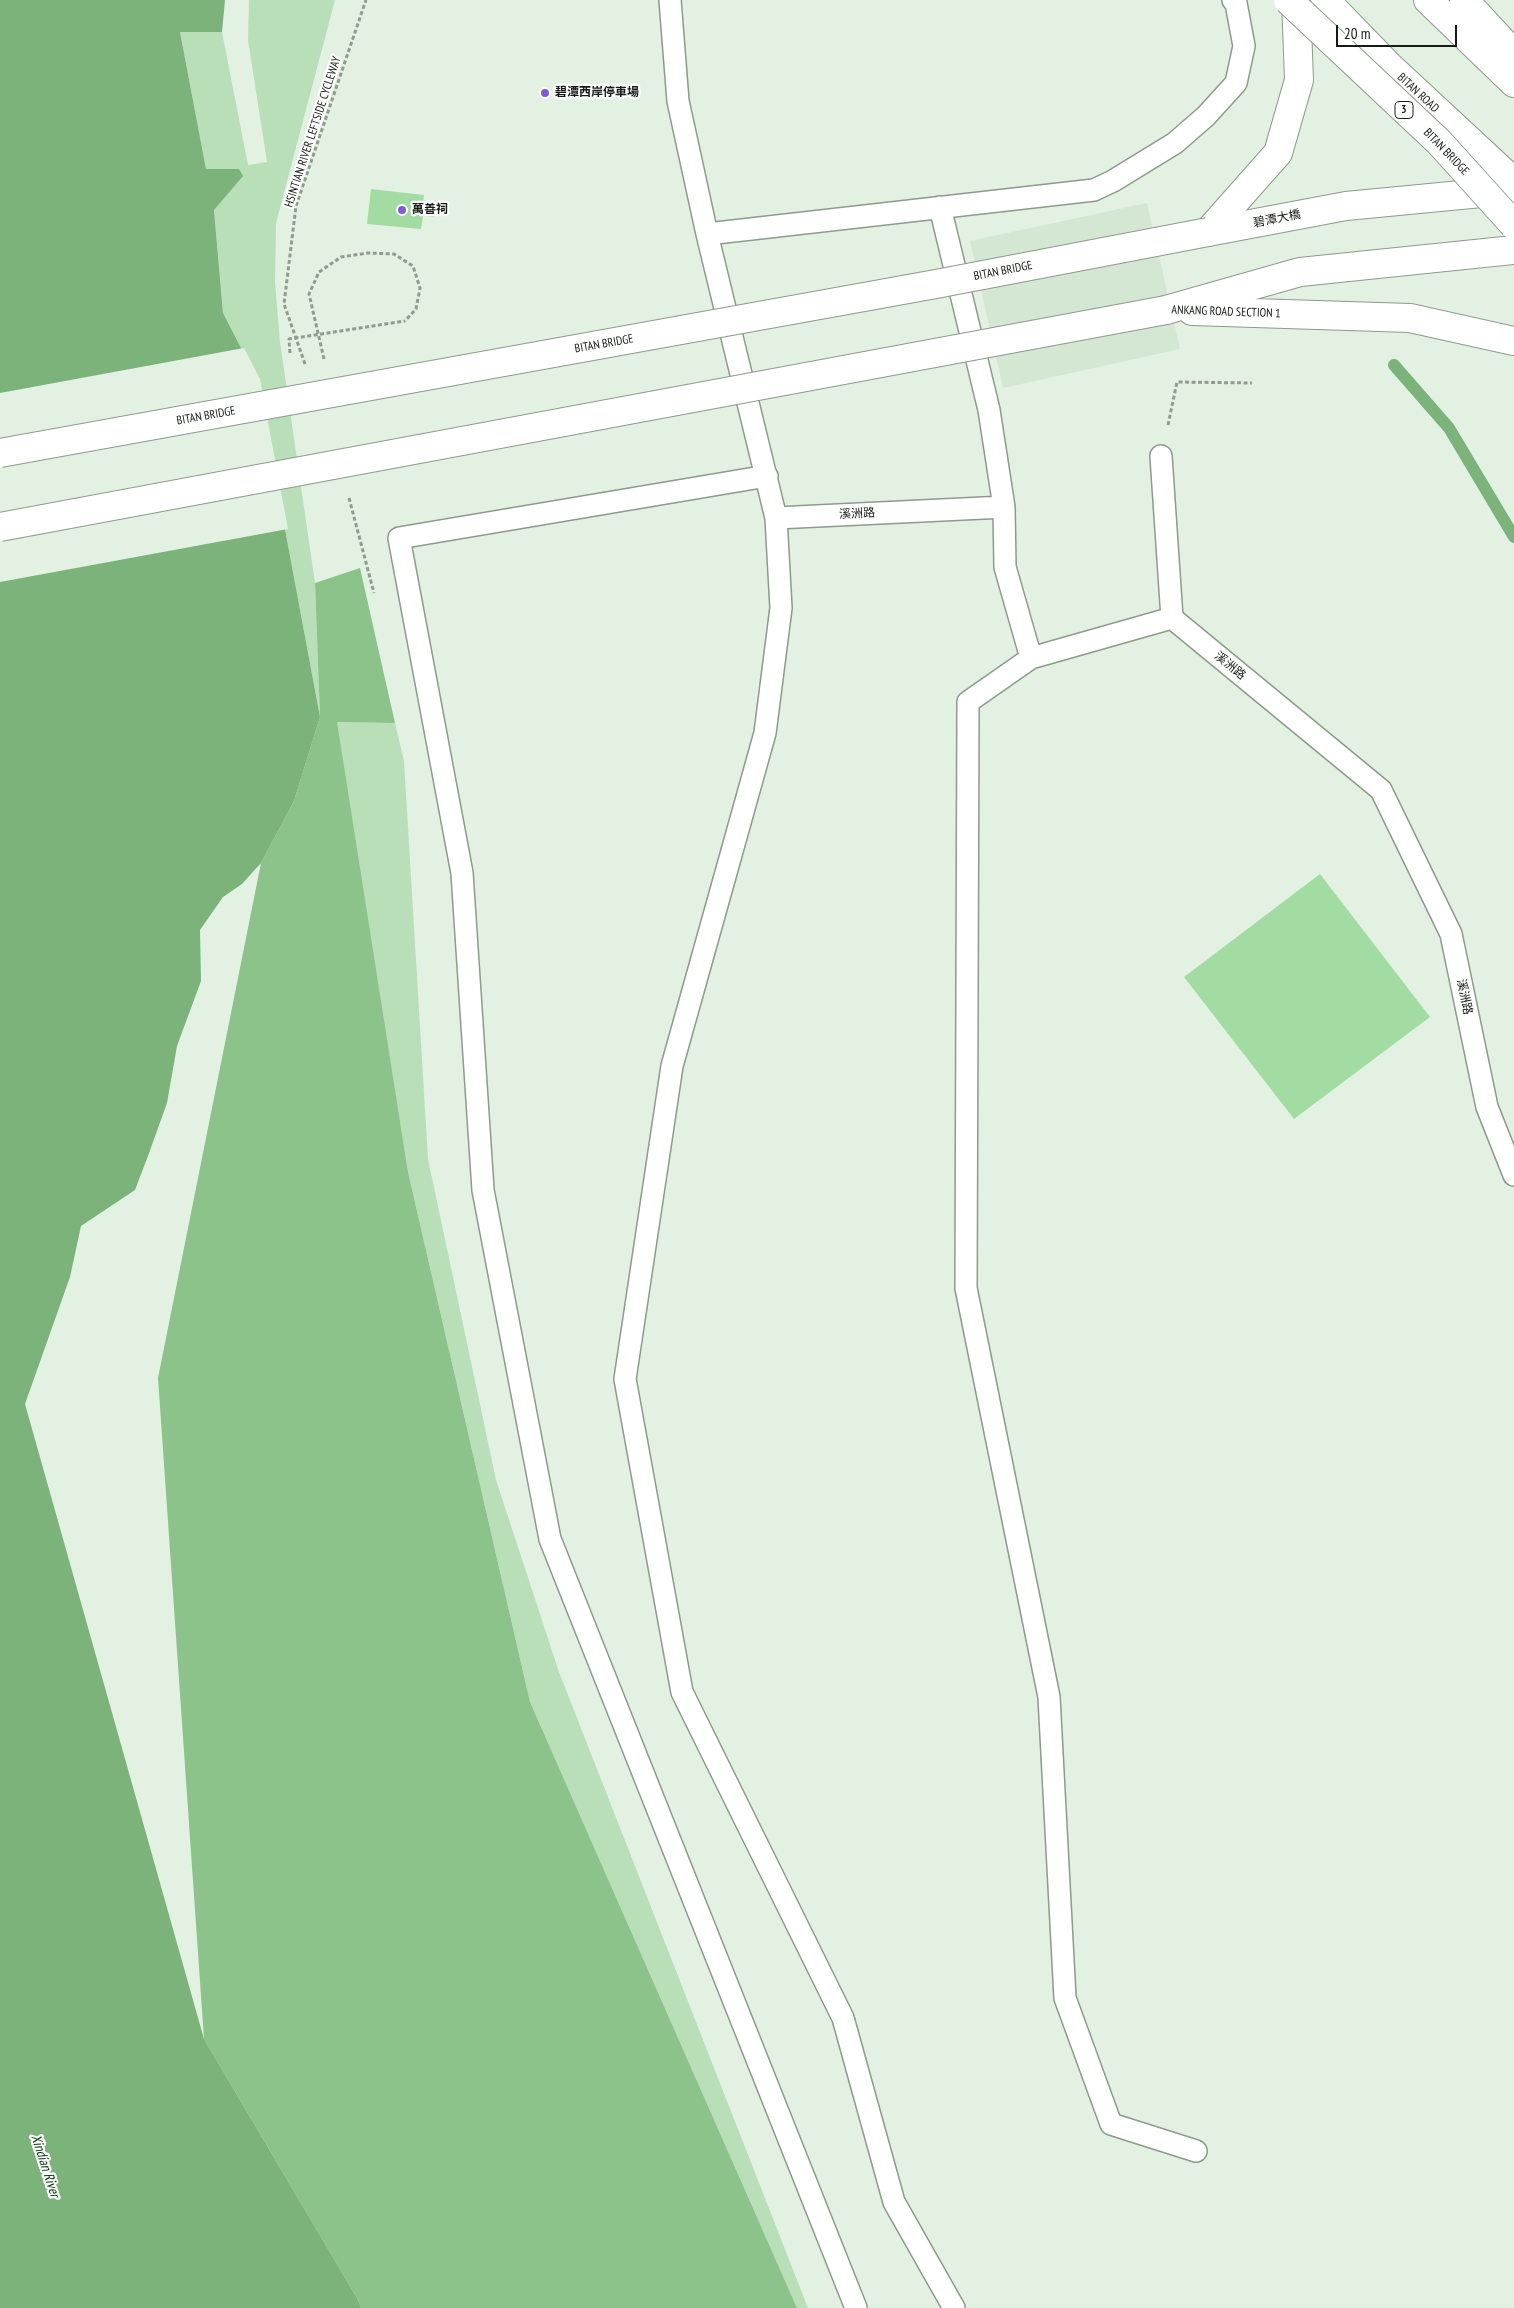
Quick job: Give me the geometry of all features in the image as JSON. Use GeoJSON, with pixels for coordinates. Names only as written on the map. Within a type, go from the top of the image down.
{"type":"FeatureCollection","features":[{"type":"Feature","properties":{"kind":"main road","name":"BITAN BRIDGE"},"geometry":{"type":"LineString","coordinates":[[1288,0],[1438,142],[1514,225]]}},
{"type":"Feature","properties":{"kind":"main road"},"geometry":{"type":"LineString","coordinates":[[1208,232],[1278,152],[1299,80],[1296,0]]}},
{"type":"Feature","properties":{"kind":"main road","name":"BITAN ROAD"},"geometry":{"type":"LineString","coordinates":[[1325,0],[1389,66],[1514,182]]}},
{"type":"Feature","properties":{"kind":"main road"},"geometry":{"type":"LineString","coordinates":[[1428,0],[1514,83]]}},
{"type":"Feature","properties":{"kind":"main road"},"geometry":{"type":"LineString","coordinates":[[1464,0],[1514,54]]}},
{"type":"Feature","properties":{"kind":"main road","name":"碧潭大橋"},"geometry":{"type":"LineString","coordinates":[[1208,232],[1346,206],[1514,190]]}},
{"type":"Feature","properties":{"kind":"main road","name":"BITAN BRIDGE"},"geometry":{"type":"LineString","coordinates":[[0,453],[936,284],[1208,232]]}},
{"type":"Feature","properties":{"kind":"main road","name":"ANKANG ROAD SECTION 1"},"geometry":{"type":"LineString","coordinates":[[1166,310],[1300,272],[1514,250]]}},
{"type":"Feature","properties":{"kind":"main road"},"geometry":{"type":"LineString","coordinates":[[0,527],[1166,310]]}},
{"type":"Feature","properties":{"kind":"main road","name":"ANKANG ROAD SECTION 1"},"geometry":{"type":"LineString","coordinates":[[1166,310],[1410,318],[1514,341]]}},
{"type":"Feature","properties":{"kind":"lane"},"geometry":{"type":"LineString","coordinates":[[670,0],[678,101],[707,234],[776,518],[781,608],[765,733],[672,1066],[625,1378],[682,1692],[843,2018],[894,2202],[954,2308]]}},
{"type":"Feature","properties":{"kind":"lane"},"geometry":{"type":"LineString","coordinates":[[707,234],[1094,190],[1113,181],[1176,143],[1206,116],[1236,83],[1244,46],[1236,3],[1233,0]]}},
{"type":"Feature","properties":{"kind":"lane"},"geometry":{"type":"LineString","coordinates":[[940,208],[989,410],[1004,507],[1005,567],[1031,658]]}},
{"type":"Feature","properties":{"kind":"lane"},"geometry":{"type":"LineString","coordinates":[[1161,456],[1172,618],[1031,658],[968,702],[966,1288],[1049,1697],[1065,1998],[1111,2124],[1196,2151]]}},
{"type":"Feature","properties":{"kind":"lane"},"geometry":{"type":"LineString","coordinates":[[767,476],[399,538],[462,873],[483,1190],[550,1539],[856,2308]]}},
{"type":"Feature","properties":{"kind":"lane","name":"溪洲路"},"geometry":{"type":"LineString","coordinates":[[776,518],[1004,507]]}},
{"type":"Feature","properties":{"kind":"lane","name":"溪洲路"},"geometry":{"type":"LineString","coordinates":[[1172,618],[1381,790],[1451,934],[1486,1107],[1514,1175]]}},
{"type":"Feature","properties":{"kind":"path","name":"HSINTIAN RIVER LEFTSIDE CYCLEWAY"},"geometry":{"type":"LineString","coordinates":[[307,370],[284,304],[296,206],[366,0]]}},
{"type":"Feature","properties":{"kind":"path"},"geometry":{"type":"LineString","coordinates":[[290,353],[289,339],[317,334],[326,333],[405,321],[416,309],[420,288],[413,266],[394,254],[368,253],[341,257],[319,272],[309,294],[318,331],[320,341],[324,359],[327,369]]}},
{"type":"Feature","properties":{"kind":"path"},"geometry":{"type":"LineString","coordinates":[[1161,456],[1177,382],[1252,383]]}},
{"type":"Feature","properties":{"kind":"shaded area"},"geometry":{"type":"Polygon","coordinates":[[[249,0],[335,0],[276,223],[275,282],[280,342],[315,583],[320,717],[257,379],[223,313],[214,209],[239,169],[206,169],[180,32],[222,32],[248,165],[267,162],[248,40],[249,0]]]}},
{"type":"Feature","properties":{"kind":"shaded area"},"geometry":{"type":"Polygon","coordinates":[[[1147,203],[1180,349],[1003,388],[970,241],[1147,203]]]}},
{"type":"Feature","properties":{"kind":"shaded area"},"geometry":{"type":"Polygon","coordinates":[[[360,568],[395,723],[337,722],[408,1172],[530,1702],[797,2308],[361,2308],[357,2298],[204,2039],[158,1378],[261,863],[294,801],[320,717],[315,583],[360,568]]]}},
{"type":"Feature","properties":{"kind":"shaded area"},"geometry":{"type":"Polygon","coordinates":[[[336,722],[395,723],[404,761],[428,1159],[496,1480],[559,1672],[808,2308],[797,2308],[530,1702],[408,1172],[336,722]]]}},
{"type":"Feature","properties":{"kind":"water","name":"Xindian River"},"geometry":{"type":"Polygon","coordinates":[[[0,0],[225,0],[222,32],[180,32],[206,169],[239,169],[243,176],[214,210],[223,313],[257,379],[320,717],[294,801],[261,863],[242,884],[223,897],[200,930],[201,981],[177,1046],[167,1103],[148,1156],[135,1190],[81,1226],[70,1277],[25,1404],[204,2039],[357,2298],[361,2308],[0,2308],[0,0]]]}},
{"type":"Feature","properties":{"kind":"pier"},"geometry":{"type":"Polygon","coordinates":[[[244,348],[260,379],[288,529],[0,582],[0,393],[244,348]]]}},
{"type":"Feature","properties":{"kind":"building","name":"萬善祠"},"geometry":{"type":"Polygon","coordinates":[[[371,189],[424,195],[423,203],[435,205],[434,217],[423,216],[421,229],[367,224],[371,189]]]}},
{"type":"Feature","properties":{"kind":"building"},"geometry":{"type":"Polygon","coordinates":[[[1320,874],[1430,1017],[1294,1119],[1184,977],[1320,874]]]}},
{"type":"Feature","properties":{"kind":"waterway"},"geometry":{"type":"LineString","coordinates":[[1394,365],[1449,428],[1514,537]]}},
{"type":"Feature","properties":{"kind":"place","name":"碧潭西岸停車場"},"geometry":{"type":"Point","coordinates":[545,93]}},
{"type":"Feature","properties":{"kind":"place","name":"萬善祠"},"geometry":{"type":"Point","coordinates":[402,210]}}]}
